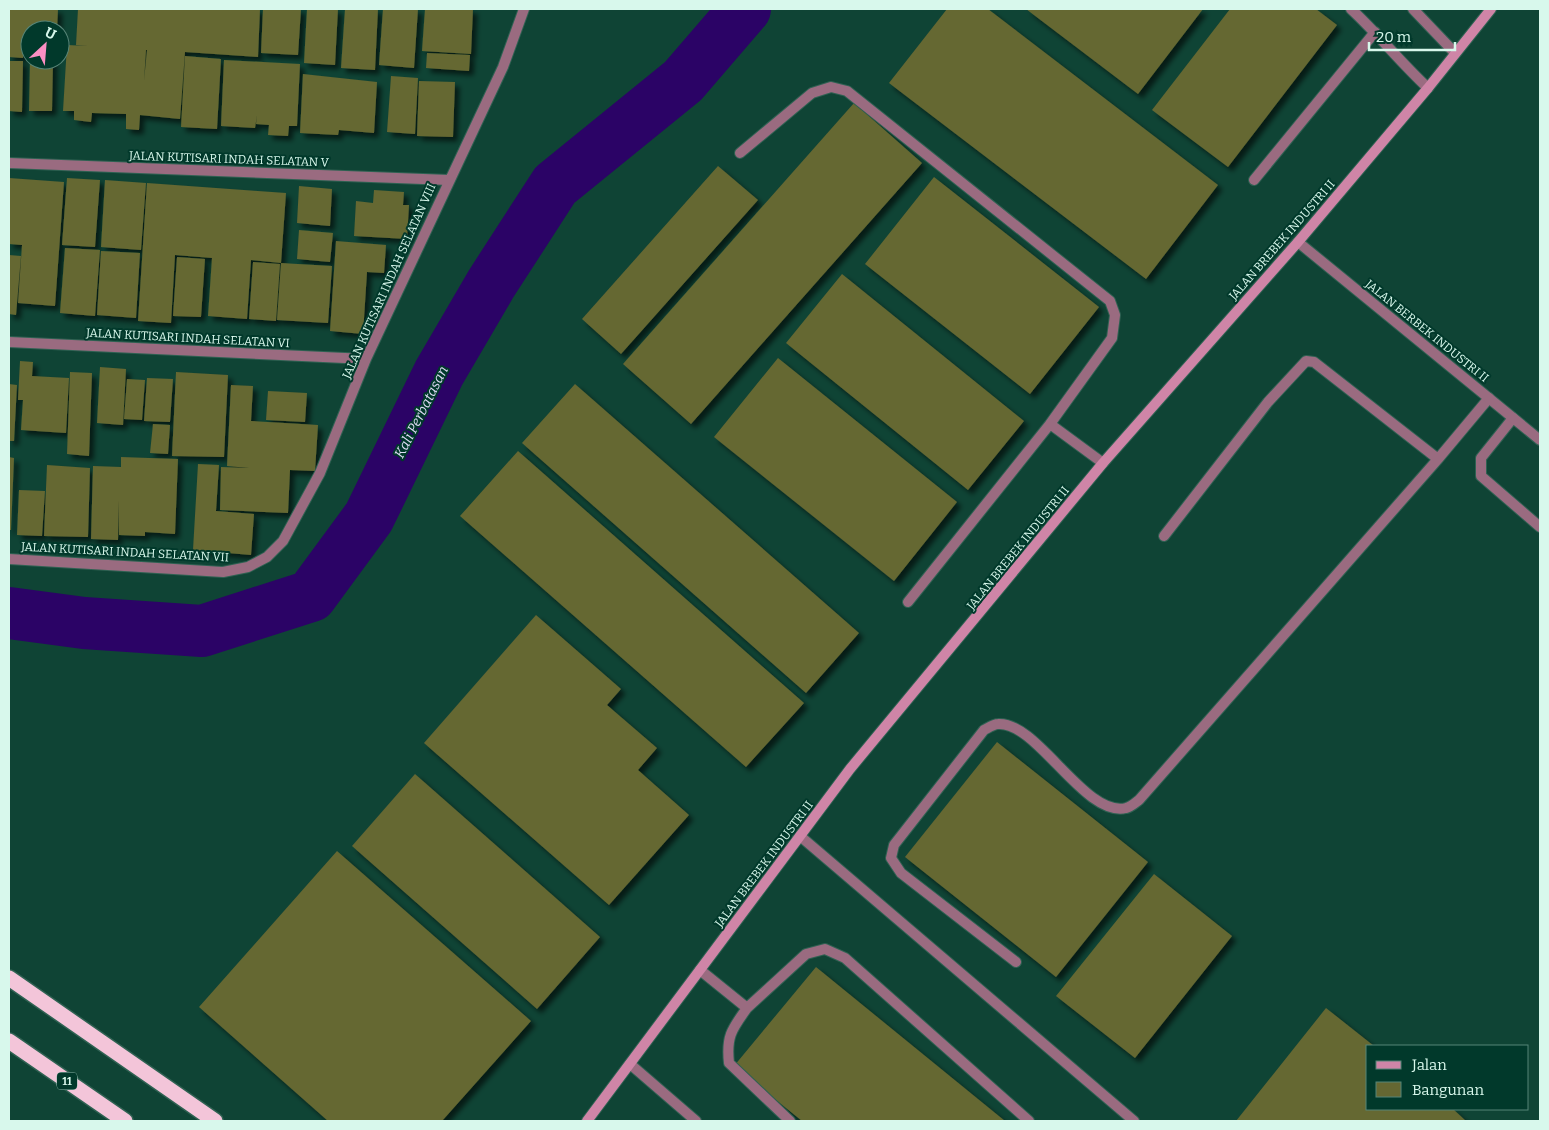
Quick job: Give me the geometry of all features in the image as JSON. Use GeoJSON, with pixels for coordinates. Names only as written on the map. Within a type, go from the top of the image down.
{"type":"FeatureCollection","features":[{"type":"Feature","properties":{"kind":"highway"},"geometry":{"type":"LineString","coordinates":[[9,978],[215,1121]]}},
{"type":"Feature","properties":{"kind":"highway","name":"11"},"geometry":{"type":"LineString","coordinates":[[9,1041],[125,1121]]}},
{"type":"Feature","properties":{"kind":"street","name":"JALAN KUTISARI INDAH SELATAN VIII"},"geometry":{"type":"LineString","coordinates":[[268,557],[282,540],[320,473],[366,359],[503,66],[524,9]]}},
{"type":"Feature","properties":{"kind":"street"},"geometry":{"type":"LineString","coordinates":[[1351,9],[1376,32],[1404,66],[1428,88]]}},
{"type":"Feature","properties":{"kind":"street"},"geometry":{"type":"LineString","coordinates":[[1413,9],[1455,53]]}},
{"type":"Feature","properties":{"kind":"street","name":"JALAN BREBEK INDUSTRI II"},"geometry":{"type":"LineString","coordinates":[[587,1121],[850,769],[1104,463],[1298,242],[1428,88],[1490,9]]}},
{"type":"Feature","properties":{"kind":"street"},"geometry":{"type":"LineString","coordinates":[[1254,180],[1376,32]]}},
{"type":"Feature","properties":{"kind":"street"},"geometry":{"type":"LineString","coordinates":[[740,153],[812,93],[831,87],[846,91],[1110,302],[1114,315],[1112,338],[1050,424],[908,602]]}},
{"type":"Feature","properties":{"kind":"street","name":"JALAN KUTISARI INDAH SELATAN V"},"geometry":{"type":"LineString","coordinates":[[9,163],[449,180]]}},
{"type":"Feature","properties":{"kind":"street","name":"JALAN BERBEK INDUSTRI II"},"geometry":{"type":"LineString","coordinates":[[1298,242],[1540,440]]}},
{"type":"Feature","properties":{"kind":"street","name":"JALAN KUTISARI INDAH SELATAN VI"},"geometry":{"type":"LineString","coordinates":[[9,342],[366,359]]}},
{"type":"Feature","properties":{"kind":"street"},"geometry":{"type":"LineString","coordinates":[[1164,536],[1268,402],[1306,361],[1314,362],[1438,459]]}},
{"type":"Feature","properties":{"kind":"street"},"geometry":{"type":"LineString","coordinates":[[1016,962],[901,873],[891,858],[894,845],[984,730],[998,724],[1018,728],[1099,802],[1116,808],[1127,808],[1139,800],[1490,398]]}},
{"type":"Feature","properties":{"kind":"street"},"geometry":{"type":"LineString","coordinates":[[1513,418],[1481,458],[1481,476],[1540,526]]}},
{"type":"Feature","properties":{"kind":"street"},"geometry":{"type":"LineString","coordinates":[[1050,424],[1104,463]]}},
{"type":"Feature","properties":{"kind":"street","name":"JALAN KUTISARI INDAH SELATAN VII"},"geometry":{"type":"LineString","coordinates":[[9,559],[223,572],[248,567],[268,557]]}},
{"type":"Feature","properties":{"kind":"street"},"geometry":{"type":"LineString","coordinates":[[800,836],[1134,1121]]}},
{"type":"Feature","properties":{"kind":"street"},"geometry":{"type":"LineString","coordinates":[[790,1121],[729,1063],[728,1042],[731,1031],[747,1008],[806,954],[825,949],[845,958],[1029,1121]]}},
{"type":"Feature","properties":{"kind":"street"},"geometry":{"type":"LineString","coordinates":[[700,970],[747,1008]]}},
{"type":"Feature","properties":{"kind":"street"},"geometry":{"type":"LineString","coordinates":[[630,1064],[696,1121]]}},
{"type":"Feature","properties":{"kind":"building"},"geometry":{"type":"Polygon","coordinates":[[[9,9],[58,9],[57,20],[20,20],[20,58],[9,57],[9,9]]]}},
{"type":"Feature","properties":{"kind":"building"},"geometry":{"type":"Polygon","coordinates":[[[78,9],[260,9],[258,57],[185,52],[180,119],[140,115],[139,130],[126,129],[126,114],[92,113],[91,122],[74,120],[74,111],[63,111],[65,70],[70,70],[70,45],[88,46],[76,45],[78,9]]]}},
{"type":"Feature","properties":{"kind":"building"},"geometry":{"type":"Polygon","coordinates":[[[263,9],[301,9],[298,55],[261,53],[263,9]]]}},
{"type":"Feature","properties":{"kind":"building"},"geometry":{"type":"Polygon","coordinates":[[[307,9],[338,9],[335,65],[304,63],[307,9]]]}},
{"type":"Feature","properties":{"kind":"building"},"geometry":{"type":"Polygon","coordinates":[[[345,9],[378,9],[375,70],[341,68],[345,9]]]}},
{"type":"Feature","properties":{"kind":"building"},"geometry":{"type":"Polygon","coordinates":[[[383,9],[418,9],[414,68],[379,65],[383,9]]]}},
{"type":"Feature","properties":{"kind":"building"},"geometry":{"type":"Polygon","coordinates":[[[425,9],[473,9],[471,54],[422,51],[425,9]]]}},
{"type":"Feature","properties":{"kind":"building"},"geometry":{"type":"Polygon","coordinates":[[[947,9],[988,9],[1218,185],[1146,279],[889,83],[947,9]]]}},
{"type":"Feature","properties":{"kind":"building"},"geometry":{"type":"Polygon","coordinates":[[[1026,9],[1203,9],[1138,94],[1026,9]]]}},
{"type":"Feature","properties":{"kind":"building"},"geometry":{"type":"Polygon","coordinates":[[[1230,9],[1316,9],[1337,25],[1228,167],[1152,110],[1230,9]]]}},
{"type":"Feature","properties":{"kind":"building"},"geometry":{"type":"Polygon","coordinates":[[[427,53],[470,55],[469,71],[426,68],[427,53]]]}},
{"type":"Feature","properties":{"kind":"building"},"geometry":{"type":"Polygon","coordinates":[[[185,56],[221,59],[217,129],[181,127],[185,56]]]}},
{"type":"Feature","properties":{"kind":"building"},"geometry":{"type":"Polygon","coordinates":[[[224,60],[300,64],[297,126],[289,126],[288,136],[268,135],[269,125],[256,124],[257,115],[255,128],[221,126],[224,60]]]}},
{"type":"Feature","properties":{"kind":"building"},"geometry":{"type":"Polygon","coordinates":[[[9,61],[20,61],[20,70],[23,70],[22,112],[9,111],[9,61]]]}},
{"type":"Feature","properties":{"kind":"building"},"geometry":{"type":"Polygon","coordinates":[[[30,70],[53,70],[52,111],[29,111],[30,70]]]}},
{"type":"Feature","properties":{"kind":"building"},"geometry":{"type":"Polygon","coordinates":[[[303,74],[377,82],[374,133],[339,130],[338,135],[300,133],[303,74]]]}},
{"type":"Feature","properties":{"kind":"building"},"geometry":{"type":"Polygon","coordinates":[[[391,76],[418,78],[415,134],[387,132],[391,76]]]}},
{"type":"Feature","properties":{"kind":"building"},"geometry":{"type":"Polygon","coordinates":[[[419,81],[455,82],[453,137],[417,136],[419,81]]]}},
{"type":"Feature","properties":{"kind":"building"},"geometry":{"type":"Polygon","coordinates":[[[854,103],[922,163],[691,424],[623,364],[854,103]]]}},
{"type":"Feature","properties":{"kind":"building"},"geometry":{"type":"Polygon","coordinates":[[[718,166],[758,200],[621,354],[582,319],[718,166]]]}},
{"type":"Feature","properties":{"kind":"building"},"geometry":{"type":"Polygon","coordinates":[[[934,177],[1099,307],[1030,394],[865,264],[934,177]]]}},
{"type":"Feature","properties":{"kind":"building"},"geometry":{"type":"Polygon","coordinates":[[[9,178],[64,182],[55,306],[18,303],[22,245],[9,244],[9,178]]]}},
{"type":"Feature","properties":{"kind":"building"},"geometry":{"type":"Polygon","coordinates":[[[67,178],[100,180],[95,247],[62,245],[67,178]]]}},
{"type":"Feature","properties":{"kind":"building"},"geometry":{"type":"Polygon","coordinates":[[[105,180],[146,183],[141,250],[101,247],[105,180]]]}},
{"type":"Feature","properties":{"kind":"building"},"geometry":{"type":"Polygon","coordinates":[[[147,183],[286,193],[281,263],[251,260],[247,319],[208,316],[212,258],[175,255],[171,323],[138,321],[147,183]]]}},
{"type":"Feature","properties":{"kind":"building"},"geometry":{"type":"Polygon","coordinates":[[[299,186],[332,189],[330,226],[297,223],[299,186]]]}},
{"type":"Feature","properties":{"kind":"building"},"geometry":{"type":"Polygon","coordinates":[[[374,190],[404,192],[403,205],[409,205],[407,239],[354,236],[356,201],[373,203],[374,190]]]}},
{"type":"Feature","properties":{"kind":"building"},"geometry":{"type":"Polygon","coordinates":[[[299,230],[333,233],[330,262],[297,259],[299,230]]]}},
{"type":"Feature","properties":{"kind":"building"},"geometry":{"type":"Polygon","coordinates":[[[336,241],[386,245],[384,273],[367,272],[363,334],[330,331],[336,241]]]}},
{"type":"Feature","properties":{"kind":"building"},"geometry":{"type":"Polygon","coordinates":[[[65,248],[100,250],[95,316],[60,313],[65,248]]]}},
{"type":"Feature","properties":{"kind":"building"},"geometry":{"type":"Polygon","coordinates":[[[101,251],[140,253],[136,318],[97,315],[101,251]]]}},
{"type":"Feature","properties":{"kind":"building"},"geometry":{"type":"Polygon","coordinates":[[[9,255],[21,256],[16,315],[9,314],[9,255]]]}},
{"type":"Feature","properties":{"kind":"building"},"geometry":{"type":"Polygon","coordinates":[[[177,257],[205,259],[201,317],[173,316],[177,257]]]}},
{"type":"Feature","properties":{"kind":"building"},"geometry":{"type":"Polygon","coordinates":[[[253,262],[280,264],[276,321],[249,319],[253,262]]]}},
{"type":"Feature","properties":{"kind":"building"},"geometry":{"type":"Polygon","coordinates":[[[281,263],[332,266],[328,323],[277,320],[281,263]]]}},
{"type":"Feature","properties":{"kind":"building"},"geometry":{"type":"Polygon","coordinates":[[[842,274],[1024,421],[968,490],[786,343],[842,274]]]}},
{"type":"Feature","properties":{"kind":"building"},"geometry":{"type":"Polygon","coordinates":[[[778,358],[957,502],[894,581],[714,437],[778,358]]]}},
{"type":"Feature","properties":{"kind":"building"},"geometry":{"type":"Polygon","coordinates":[[[20,361],[33,362],[32,376],[69,378],[66,433],[21,430],[23,400],[18,400],[20,361]]]}},
{"type":"Feature","properties":{"kind":"building"},"geometry":{"type":"Polygon","coordinates":[[[100,367],[126,369],[123,425],[97,423],[100,367]]]}},
{"type":"Feature","properties":{"kind":"building"},"geometry":{"type":"Polygon","coordinates":[[[70,372],[92,373],[89,456],[67,454],[70,372]]]}},
{"type":"Feature","properties":{"kind":"building"},"geometry":{"type":"Polygon","coordinates":[[[176,372],[228,375],[224,457],[172,456],[176,372]]]}},
{"type":"Feature","properties":{"kind":"building"},"geometry":{"type":"Polygon","coordinates":[[[147,378],[173,379],[170,422],[144,421],[147,378]]]}},
{"type":"Feature","properties":{"kind":"building"},"geometry":{"type":"Polygon","coordinates":[[[127,379],[145,380],[142,420],[124,419],[127,379]]]}},
{"type":"Feature","properties":{"kind":"building"},"geometry":{"type":"Polygon","coordinates":[[[9,384],[17,385],[14,441],[9,441],[9,384]]]}},
{"type":"Feature","properties":{"kind":"building"},"geometry":{"type":"Polygon","coordinates":[[[575,384],[859,633],[806,693],[522,443],[575,384]]]}},
{"type":"Feature","properties":{"kind":"building"},"geometry":{"type":"Polygon","coordinates":[[[231,385],[253,386],[251,421],[318,425],[315,471],[290,470],[288,513],[220,510],[221,467],[249,468],[227,466],[231,385]]]}},
{"type":"Feature","properties":{"kind":"building"},"geometry":{"type":"Polygon","coordinates":[[[268,391],[307,393],[305,422],[266,420],[268,391]]]}},
{"type":"Feature","properties":{"kind":"building"},"geometry":{"type":"Polygon","coordinates":[[[153,424],[170,425],[168,454],[150,453],[153,424]]]}},
{"type":"Feature","properties":{"kind":"building"},"geometry":{"type":"Polygon","coordinates":[[[518,451],[804,703],[746,767],[460,516],[518,451]]]}},
{"type":"Feature","properties":{"kind":"building"},"geometry":{"type":"Polygon","coordinates":[[[9,457],[14,458],[11,530],[9,530],[9,457]]]}},
{"type":"Feature","properties":{"kind":"building"},"geometry":{"type":"Polygon","coordinates":[[[121,457],[178,459],[175,534],[145,532],[145,536],[119,535],[119,500],[118,540],[91,539],[93,466],[121,467],[121,457]]]}},
{"type":"Feature","properties":{"kind":"building"},"geometry":{"type":"Polygon","coordinates":[[[198,464],[219,465],[216,511],[254,514],[251,555],[193,550],[198,464]]]}},
{"type":"Feature","properties":{"kind":"building"},"geometry":{"type":"Polygon","coordinates":[[[47,465],[90,468],[88,537],[44,536],[47,465]]]}},
{"type":"Feature","properties":{"kind":"building"},"geometry":{"type":"Polygon","coordinates":[[[19,490],[45,491],[42,536],[17,535],[19,490]]]}},
{"type":"Feature","properties":{"kind":"building"},"geometry":{"type":"Polygon","coordinates":[[[536,615],[621,689],[607,705],[657,748],[638,770],[689,815],[609,905],[424,743],[536,615]]]}},
{"type":"Feature","properties":{"kind":"building"},"geometry":{"type":"Polygon","coordinates":[[[997,742],[1148,862],[1056,977],[905,857],[997,742]]]}},
{"type":"Feature","properties":{"kind":"building"},"geometry":{"type":"Polygon","coordinates":[[[415,774],[600,937],[537,1009],[352,846],[415,774]]]}},
{"type":"Feature","properties":{"kind":"building"},"geometry":{"type":"Polygon","coordinates":[[[337,851],[531,1021],[442,1121],[328,1121],[199,1007],[337,851]]]}},
{"type":"Feature","properties":{"kind":"building"},"geometry":{"type":"Polygon","coordinates":[[[1154,874],[1232,936],[1135,1058],[1056,996],[1154,874]]]}},
{"type":"Feature","properties":{"kind":"building"},"geometry":{"type":"Polygon","coordinates":[[[816,967],[1005,1121],[802,1121],[734,1066],[816,967]]]}},
{"type":"Feature","properties":{"kind":"building"},"geometry":{"type":"Polygon","coordinates":[[[1326,1008],[1373,1045],[1366,1045],[1366,1110],[1454,1110],[1466,1121],[1236,1121],[1326,1008]]]}},
{"type":"Feature","properties":{"kind":"waterway","name":"Kali Perbatasan"},"geometry":{"type":"LineString","coordinates":[[9,613],[84,623],[202,631],[311,596],[369,517],[439,373],[491,284],[555,185],[683,81],[745,9]]}}]}
